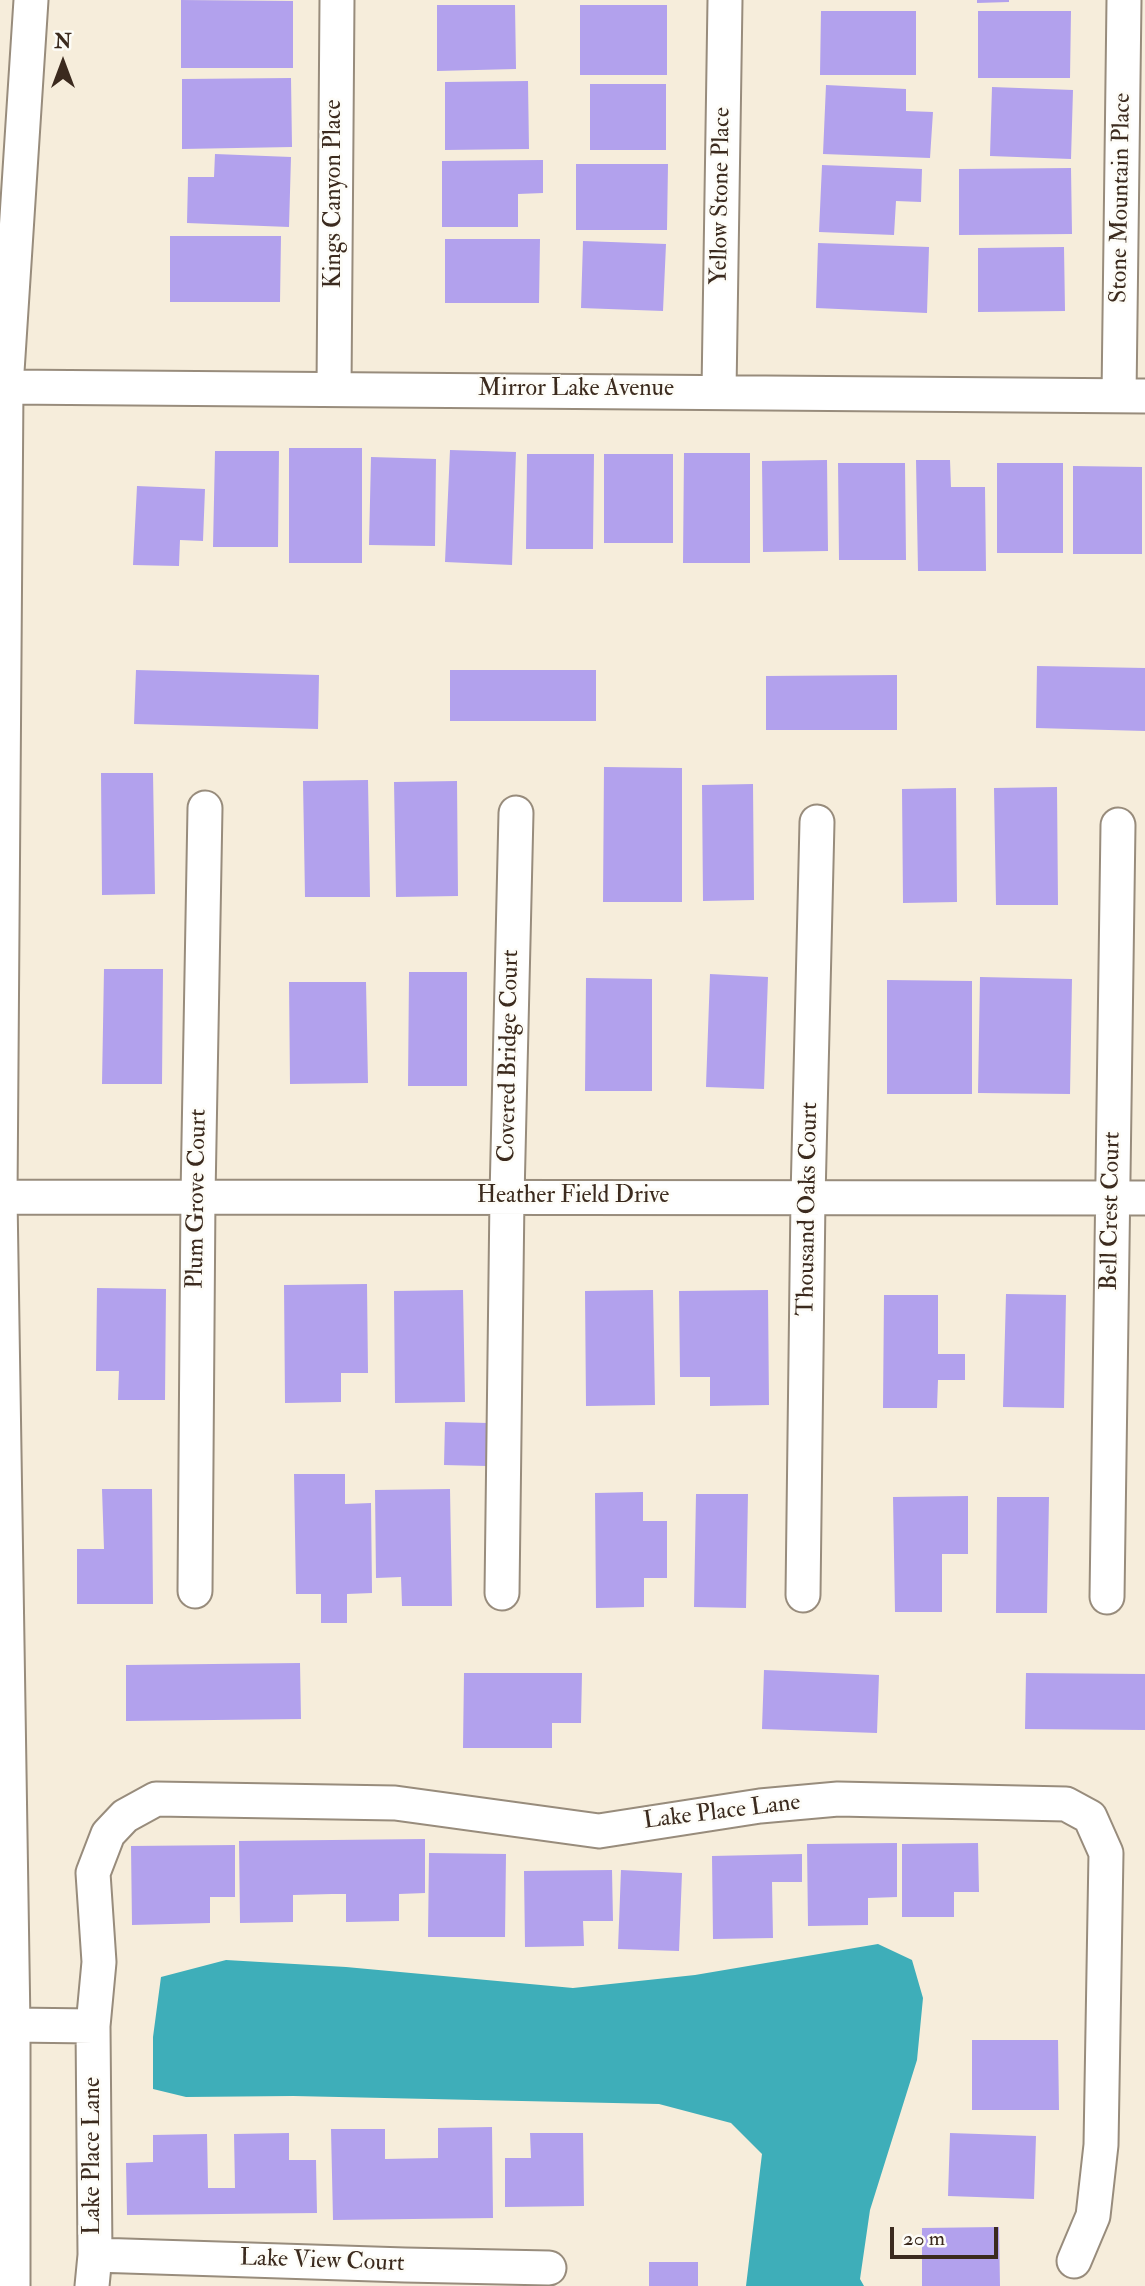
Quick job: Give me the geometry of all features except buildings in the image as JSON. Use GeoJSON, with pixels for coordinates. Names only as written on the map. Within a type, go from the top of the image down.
{"type":"FeatureCollection","features":[{"type":"Feature","properties":{"kind":"street"},"geometry":{"type":"LineString","coordinates":[[13,2286],[13,2025],[0,1197],[2,636],[6,387],[32,0]]}},
{"type":"Feature","properties":{"kind":"street","name":"Kings Canyon Place"},"geometry":{"type":"LineString","coordinates":[[334,389],[337,0]]}},
{"type":"Feature","properties":{"kind":"street","name":"Yellow Stone Place"},"geometry":{"type":"LineString","coordinates":[[719,391],[724,0]]}},
{"type":"Feature","properties":{"kind":"street","name":"Stone Mountain Place"},"geometry":{"type":"LineString","coordinates":[[1124,0],[1132,396]]}},
{"type":"Feature","properties":{"kind":"street","name":"Mirror Lake Avenue"},"geometry":{"type":"LineString","coordinates":[[6,387],[1132,396]]}},
{"type":"Feature","properties":{"kind":"street","name":"Plum Grove Court"},"geometry":{"type":"LineString","coordinates":[[195,1591],[205,808]]}},
{"type":"Feature","properties":{"kind":"street","name":"Covered Bridge Court"},"geometry":{"type":"LineString","coordinates":[[502,1593],[507,1197],[516,813]]}},
{"type":"Feature","properties":{"kind":"street","name":"Thousand Oaks Court"},"geometry":{"type":"LineString","coordinates":[[803,1595],[808,1198],[817,822]]}},
{"type":"Feature","properties":{"kind":"street","name":"Bell Crest Court"},"geometry":{"type":"LineString","coordinates":[[1107,1597],[1118,825]]}},
{"type":"Feature","properties":{"kind":"street","name":"Heather Field Drive"},"geometry":{"type":"LineString","coordinates":[[0,1197],[1145,1198]]}},
{"type":"Feature","properties":{"kind":"street","name":"Lake Place Lane"},"geometry":{"type":"LineString","coordinates":[[93,2270],[93,2026],[99,1962],[93,1872],[108,1834],[125,1816],[156,1799],[395,1803],[598,1831],[760,1806],[838,1799],[1066,1804],[1090,1817],[1106,1853],[1101,2145],[1093,2216],[1074,2261]]}},
{"type":"Feature","properties":{"kind":"street"},"geometry":{"type":"LineString","coordinates":[[13,2025],[93,2026]]}},
{"type":"Feature","properties":{"kind":"street","name":"Lake View Court"},"geometry":{"type":"LineString","coordinates":[[93,2270],[392,2265],[549,2268]]}},
{"type":"Feature","properties":{"kind":"water"},"geometry":{"type":"Polygon","coordinates":[[[878,1944],[912,1960],[923,1998],[917,2060],[870,2210],[860,2279],[864,2286],[746,2286],[762,2154],[731,2123],[659,2104],[293,2096],[186,2097],[153,2089],[153,2037],[161,1977],[226,1960],[346,1967],[573,1988],[695,1975],[878,1944]]]}}]}
